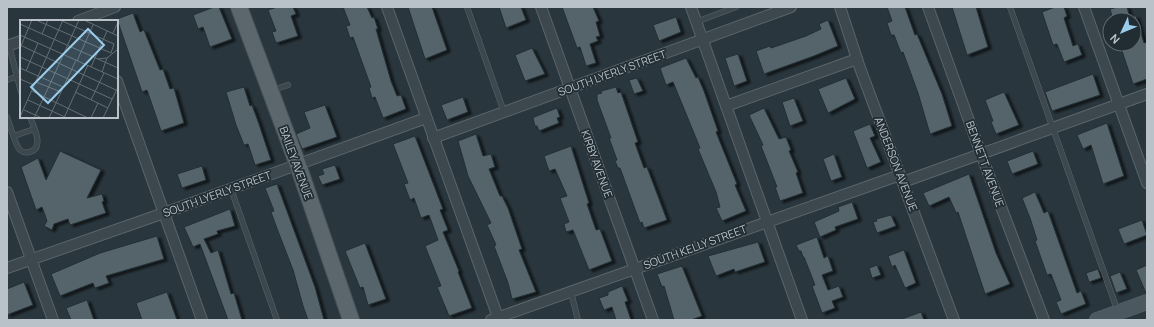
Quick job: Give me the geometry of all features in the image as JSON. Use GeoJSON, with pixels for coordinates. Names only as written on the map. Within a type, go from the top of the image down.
{"type":"FeatureCollection","features":[{"type":"Feature","properties":{"kind":"main road","name":"BAILEY AVENUE"},"geometry":{"type":"LineString","coordinates":[[239,7],[298,165],[351,320]]}},
{"type":"Feature","properties":{"kind":"main road"},"geometry":{"type":"LineString","coordinates":[[1099,320],[1147,302]]}},
{"type":"Feature","properties":{"kind":"street"},"geometry":{"type":"LineString","coordinates":[[80,20],[115,7]]}},
{"type":"Feature","properties":{"kind":"street"},"geometry":{"type":"LineString","coordinates":[[387,7],[496,319]]}},
{"type":"Feature","properties":{"kind":"street","name":"KIRBY AVENUE"},"geometry":{"type":"LineString","coordinates":[[541,7],[653,320]]}},
{"type":"Feature","properties":{"kind":"street"},"geometry":{"type":"LineString","coordinates":[[691,7],[802,320]]}},
{"type":"Feature","properties":{"kind":"street","name":"SOUTH LYERLY STREET"},"geometry":{"type":"LineString","coordinates":[[433,138],[791,7]]}},
{"type":"Feature","properties":{"kind":"street","name":"ANDERSON AVENUE"},"geometry":{"type":"LineString","coordinates":[[840,7],[857,60],[954,320]]}},
{"type":"Feature","properties":{"kind":"street","name":"BENNETT AVENUE"},"geometry":{"type":"LineString","coordinates":[[928,7],[981,154],[1044,320]]}},
{"type":"Feature","properties":{"kind":"street"},"geometry":{"type":"LineString","coordinates":[[1084,7],[1147,183]]}},
{"type":"Feature","properties":{"kind":"street"},"geometry":{"type":"LineString","coordinates":[[8,46],[20,41]]}},
{"type":"Feature","properties":{"kind":"street"},"geometry":{"type":"LineString","coordinates":[[726,106],[857,60]]}},
{"type":"Feature","properties":{"kind":"street"},"geometry":{"type":"LineString","coordinates":[[118,84],[202,320]]}},
{"type":"Feature","properties":{"kind":"street","name":"SOUTH KELLY STREET"},"geometry":{"type":"LineString","coordinates":[[496,319],[767,221],[981,154],[1147,94]]}},
{"type":"Feature","properties":{"kind":"street","name":"SOUTH LYERLY STREET"},"geometry":{"type":"LineString","coordinates":[[7,268],[426,118]]}},
{"type":"Feature","properties":{"kind":"street"},"geometry":{"type":"LineString","coordinates":[[7,192],[53,320]]}},
{"type":"Feature","properties":{"kind":"lane"},"geometry":{"type":"LineString","coordinates":[[467,7],[504,112]]}},
{"type":"Feature","properties":{"kind":"lane"},"geometry":{"type":"LineString","coordinates":[[696,22],[736,7]]}},
{"type":"Feature","properties":{"kind":"lane"},"geometry":{"type":"LineString","coordinates":[[1010,7],[1118,312]]}},
{"type":"Feature","properties":{"kind":"lane"},"geometry":{"type":"LineString","coordinates":[[8,46],[14,59],[16,77],[20,89]]}},
{"type":"Feature","properties":{"kind":"lane"},"geometry":{"type":"LineString","coordinates":[[7,80],[16,77]]}},
{"type":"Feature","properties":{"kind":"lane"},"geometry":{"type":"LineString","coordinates":[[270,91],[288,85]]}},
{"type":"Feature","properties":{"kind":"lane"},"geometry":{"type":"LineString","coordinates":[[7,117],[19,149],[25,153],[36,148],[38,140],[30,118]]}},
{"type":"Feature","properties":{"kind":"lane"},"geometry":{"type":"LineString","coordinates":[[14,136],[34,129]]}},
{"type":"Feature","properties":{"kind":"lane"},"geometry":{"type":"LineString","coordinates":[[231,189],[276,320]]}},
{"type":"Feature","properties":{"kind":"lane"},"geometry":{"type":"LineString","coordinates":[[571,292],[578,320]]}},
{"type":"Feature","properties":{"kind":"building"},"geometry":{"type":"Polygon","coordinates":[[[214,7],[219,7],[232,39],[210,47],[203,27],[198,29],[193,15],[214,7]]]}},
{"type":"Feature","properties":{"kind":"building"},"geometry":{"type":"Polygon","coordinates":[[[277,7],[293,7],[296,14],[291,16],[298,36],[276,43],[272,32],[276,31],[268,10],[277,7]]]}},
{"type":"Feature","properties":{"kind":"building"},"geometry":{"type":"Polygon","coordinates":[[[343,7],[367,7],[372,18],[374,17],[391,81],[397,96],[401,95],[406,109],[383,118],[375,97],[372,98],[369,88],[371,87],[353,37],[350,38],[346,26],[350,25],[343,7]]]}},
{"type":"Feature","properties":{"kind":"building"},"geometry":{"type":"Polygon","coordinates":[[[408,7],[432,7],[447,50],[425,59],[408,7]]]}},
{"type":"Feature","properties":{"kind":"building"},"geometry":{"type":"Polygon","coordinates":[[[499,7],[521,7],[526,20],[506,28],[499,7]]]}},
{"type":"Feature","properties":{"kind":"building"},"geometry":{"type":"Polygon","coordinates":[[[562,7],[593,7],[599,21],[596,22],[600,36],[596,37],[598,41],[590,44],[596,63],[586,66],[580,47],[577,48],[562,7]]]}},
{"type":"Feature","properties":{"kind":"building"},"geometry":{"type":"Polygon","coordinates":[[[887,7],[905,7],[915,35],[917,34],[942,94],[952,126],[930,134],[918,93],[903,52],[901,53],[894,35],[891,35],[887,23],[892,21],[887,7]]]}},
{"type":"Feature","properties":{"kind":"building"},"geometry":{"type":"Polygon","coordinates":[[[952,7],[976,7],[988,47],[967,55],[952,7]]]}},
{"type":"Feature","properties":{"kind":"building"},"geometry":{"type":"Polygon","coordinates":[[[1055,7],[1064,7],[1067,16],[1064,18],[1073,46],[1078,44],[1082,55],[1064,62],[1057,44],[1053,45],[1042,12],[1055,7]]]}},
{"type":"Feature","properties":{"kind":"building"},"geometry":{"type":"Polygon","coordinates":[[[1127,7],[1128,12],[1111,12],[1110,9],[1127,7]]]}},
{"type":"Feature","properties":{"kind":"building"},"geometry":{"type":"Polygon","coordinates":[[[133,13],[140,32],[144,30],[160,70],[163,69],[170,89],[174,88],[184,123],[161,131],[147,90],[142,92],[117,19],[133,13]]]}},
{"type":"Feature","properties":{"kind":"building"},"geometry":{"type":"Polygon","coordinates":[[[676,17],[681,32],[659,41],[653,25],[676,17]]]}},
{"type":"Feature","properties":{"kind":"building"},"geometry":{"type":"Polygon","coordinates":[[[828,20],[838,46],[764,74],[756,51],[770,46],[771,48],[806,36],[821,29],[819,24],[828,20]]]}},
{"type":"Feature","properties":{"kind":"building"},"geometry":{"type":"Polygon","coordinates":[[[1142,36],[1144,43],[1147,42],[1147,79],[1133,84],[1122,52],[1142,52],[1142,36]]]}},
{"type":"Feature","properties":{"kind":"building"},"geometry":{"type":"Polygon","coordinates":[[[532,48],[545,74],[525,81],[515,55],[532,48]]]}},
{"type":"Feature","properties":{"kind":"building"},"geometry":{"type":"Polygon","coordinates":[[[738,54],[747,81],[734,86],[725,58],[738,54]]]}},
{"type":"Feature","properties":{"kind":"building"},"geometry":{"type":"Polygon","coordinates":[[[686,58],[696,78],[698,77],[704,91],[718,131],[716,132],[746,211],[722,221],[716,208],[720,207],[716,192],[698,149],[700,148],[673,82],[666,85],[660,68],[686,58]]]}},
{"type":"Feature","properties":{"kind":"building"},"geometry":{"type":"Polygon","coordinates":[[[1093,74],[1100,95],[1052,111],[1045,92],[1093,74]]]}},
{"type":"Feature","properties":{"kind":"building"},"geometry":{"type":"Polygon","coordinates":[[[637,78],[643,91],[634,94],[629,80],[637,78]]]}},
{"type":"Feature","properties":{"kind":"building"},"geometry":{"type":"Polygon","coordinates":[[[846,78],[855,99],[828,113],[818,89],[846,78]]]}},
{"type":"Feature","properties":{"kind":"building"},"geometry":{"type":"Polygon","coordinates":[[[244,87],[250,106],[252,105],[271,160],[255,165],[248,144],[244,145],[236,125],[226,92],[244,87]]]}},
{"type":"Feature","properties":{"kind":"building"},"geometry":{"type":"Polygon","coordinates":[[[616,87],[618,93],[621,92],[638,142],[635,143],[644,168],[647,167],[667,220],[644,228],[642,222],[640,223],[620,168],[618,168],[615,161],[617,160],[609,138],[611,138],[597,100],[597,94],[602,93],[601,91],[616,87]]]}},
{"type":"Feature","properties":{"kind":"building"},"geometry":{"type":"Polygon","coordinates":[[[1004,92],[1019,125],[996,134],[985,100],[1004,92]]]}},
{"type":"Feature","properties":{"kind":"building"},"geometry":{"type":"Polygon","coordinates":[[[463,97],[468,112],[447,120],[441,105],[463,97]]]}},
{"type":"Feature","properties":{"kind":"building"},"geometry":{"type":"Polygon","coordinates":[[[794,98],[803,121],[790,126],[782,102],[794,98]]]}},
{"type":"Feature","properties":{"kind":"building"},"geometry":{"type":"Polygon","coordinates":[[[325,105],[337,137],[302,149],[296,134],[310,128],[304,112],[325,105]]]}},
{"type":"Feature","properties":{"kind":"building"},"geometry":{"type":"Polygon","coordinates":[[[557,108],[560,117],[557,118],[559,123],[539,131],[537,126],[535,126],[533,119],[534,117],[557,108]]]}},
{"type":"Feature","properties":{"kind":"building"},"geometry":{"type":"Polygon","coordinates":[[[764,108],[779,139],[786,137],[791,150],[789,151],[798,172],[796,173],[803,193],[780,201],[775,187],[777,187],[761,146],[763,145],[749,115],[764,108]]]}},
{"type":"Feature","properties":{"kind":"building"},"geometry":{"type":"Polygon","coordinates":[[[1107,123],[1124,176],[1103,184],[1091,145],[1083,149],[1077,135],[1107,123]]]}},
{"type":"Feature","properties":{"kind":"building"},"geometry":{"type":"Polygon","coordinates":[[[870,124],[875,136],[870,138],[881,162],[867,168],[853,131],[870,124]]]}},
{"type":"Feature","properties":{"kind":"building"},"geometry":{"type":"Polygon","coordinates":[[[476,134],[483,156],[491,154],[495,167],[489,169],[500,196],[502,196],[508,208],[522,249],[519,250],[536,292],[512,299],[508,283],[494,246],[496,245],[487,225],[491,223],[468,176],[458,141],[476,134]]]}},
{"type":"Feature","properties":{"kind":"building"},"geometry":{"type":"Polygon","coordinates":[[[415,136],[443,209],[440,210],[448,230],[443,232],[472,308],[449,316],[437,287],[441,286],[425,246],[438,240],[429,215],[421,218],[414,198],[410,200],[404,184],[408,183],[393,144],[415,136]]]}},
{"type":"Feature","properties":{"kind":"building"},"geometry":{"type":"Polygon","coordinates":[[[571,146],[589,203],[587,204],[596,230],[600,229],[612,261],[589,270],[573,230],[566,232],[564,224],[569,222],[560,198],[567,196],[555,169],[549,171],[544,156],[571,146]]]}},
{"type":"Feature","properties":{"kind":"building"},"geometry":{"type":"Polygon","coordinates":[[[60,151],[101,170],[87,198],[102,194],[104,201],[102,202],[106,213],[70,225],[68,219],[54,224],[52,230],[44,226],[47,221],[42,207],[36,210],[21,167],[38,158],[46,180],[60,151]]]}},
{"type":"Feature","properties":{"kind":"building"},"geometry":{"type":"Polygon","coordinates":[[[1033,151],[1038,164],[1012,174],[1007,161],[1033,151]]]}},
{"type":"Feature","properties":{"kind":"building"},"geometry":{"type":"Polygon","coordinates":[[[834,154],[842,177],[831,181],[823,159],[834,154]]]}},
{"type":"Feature","properties":{"kind":"building"},"geometry":{"type":"Polygon","coordinates":[[[335,165],[340,179],[322,185],[318,176],[324,174],[322,169],[335,165]]]}},
{"type":"Feature","properties":{"kind":"building"},"geometry":{"type":"Polygon","coordinates":[[[202,166],[206,180],[182,188],[177,174],[202,166]]]}},
{"type":"Feature","properties":{"kind":"building"},"geometry":{"type":"Polygon","coordinates":[[[969,174],[996,253],[1010,284],[985,294],[958,212],[956,213],[949,197],[929,206],[923,193],[969,174]]]}},
{"type":"Feature","properties":{"kind":"building"},"geometry":{"type":"Polygon","coordinates":[[[277,184],[315,287],[324,320],[308,320],[303,306],[293,270],[271,212],[274,211],[265,188],[277,184]]]}},
{"type":"Feature","properties":{"kind":"building"},"geometry":{"type":"Polygon","coordinates":[[[1035,192],[1044,213],[1048,211],[1077,293],[1081,291],[1086,304],[1061,314],[1056,302],[1061,300],[1051,274],[1047,275],[1035,241],[1037,240],[1030,218],[1022,198],[1035,192]]]}},
{"type":"Feature","properties":{"kind":"building"},"geometry":{"type":"Polygon","coordinates":[[[852,202],[858,219],[835,227],[836,230],[820,237],[814,222],[839,211],[838,207],[852,202]]]}},
{"type":"Feature","properties":{"kind":"building"},"geometry":{"type":"Polygon","coordinates":[[[230,209],[235,226],[217,231],[218,234],[204,239],[211,253],[218,250],[231,294],[234,293],[242,320],[228,320],[200,244],[193,247],[184,227],[230,209]]]}},
{"type":"Feature","properties":{"kind":"building"},"geometry":{"type":"Polygon","coordinates":[[[891,215],[896,226],[877,233],[873,222],[877,221],[876,219],[891,215]]]}},
{"type":"Feature","properties":{"kind":"building"},"geometry":{"type":"Polygon","coordinates":[[[1142,220],[1147,235],[1124,244],[1118,229],[1142,220]]]}},
{"type":"Feature","properties":{"kind":"building"},"geometry":{"type":"Polygon","coordinates":[[[157,236],[164,259],[106,276],[109,283],[95,288],[93,283],[60,296],[51,274],[100,253],[157,236]]]}},
{"type":"Feature","properties":{"kind":"building"},"geometry":{"type":"Polygon","coordinates":[[[817,237],[824,258],[828,256],[833,271],[822,275],[828,290],[839,286],[843,297],[832,301],[835,308],[822,313],[812,286],[815,285],[804,257],[796,245],[817,237]]]}},
{"type":"Feature","properties":{"kind":"building"},"geometry":{"type":"Polygon","coordinates":[[[758,242],[765,262],[735,272],[734,269],[716,276],[708,256],[758,242]]]}},
{"type":"Feature","properties":{"kind":"building"},"geometry":{"type":"Polygon","coordinates":[[[365,243],[386,299],[368,305],[363,287],[360,288],[345,251],[365,243]]]}},
{"type":"Feature","properties":{"kind":"building"},"geometry":{"type":"Polygon","coordinates":[[[904,250],[916,283],[905,288],[895,265],[892,267],[888,256],[904,250]]]}},
{"type":"Feature","properties":{"kind":"building"},"geometry":{"type":"Polygon","coordinates":[[[877,265],[881,275],[872,278],[869,268],[877,265]]]}},
{"type":"Feature","properties":{"kind":"building"},"geometry":{"type":"Polygon","coordinates":[[[1147,265],[1147,293],[1146,293],[1136,270],[1147,265]]]}},
{"type":"Feature","properties":{"kind":"building"},"geometry":{"type":"Polygon","coordinates":[[[682,266],[702,316],[691,320],[674,320],[664,286],[662,287],[657,274],[682,266]]]}},
{"type":"Feature","properties":{"kind":"building"},"geometry":{"type":"Polygon","coordinates":[[[1098,269],[1101,278],[1089,282],[1086,273],[1098,269]]]}},
{"type":"Feature","properties":{"kind":"building"},"geometry":{"type":"Polygon","coordinates":[[[1120,272],[1127,289],[1116,293],[1110,276],[1120,272]]]}},
{"type":"Feature","properties":{"kind":"building"},"geometry":{"type":"Polygon","coordinates":[[[24,282],[33,305],[7,315],[7,289],[24,282]]]}},
{"type":"Feature","properties":{"kind":"building"},"geometry":{"type":"Polygon","coordinates":[[[622,286],[628,301],[625,302],[631,320],[616,320],[612,307],[604,310],[599,298],[608,295],[608,292],[622,286]]]}},
{"type":"Feature","properties":{"kind":"building"},"geometry":{"type":"Polygon","coordinates":[[[167,292],[177,320],[142,320],[136,303],[167,292]]]}},
{"type":"Feature","properties":{"kind":"building"},"geometry":{"type":"Polygon","coordinates":[[[87,300],[94,320],[71,320],[66,308],[87,300]]]}},
{"type":"Feature","properties":{"kind":"building"},"geometry":{"type":"Polygon","coordinates":[[[921,312],[924,320],[902,320],[902,319],[921,312]]]}}]}
